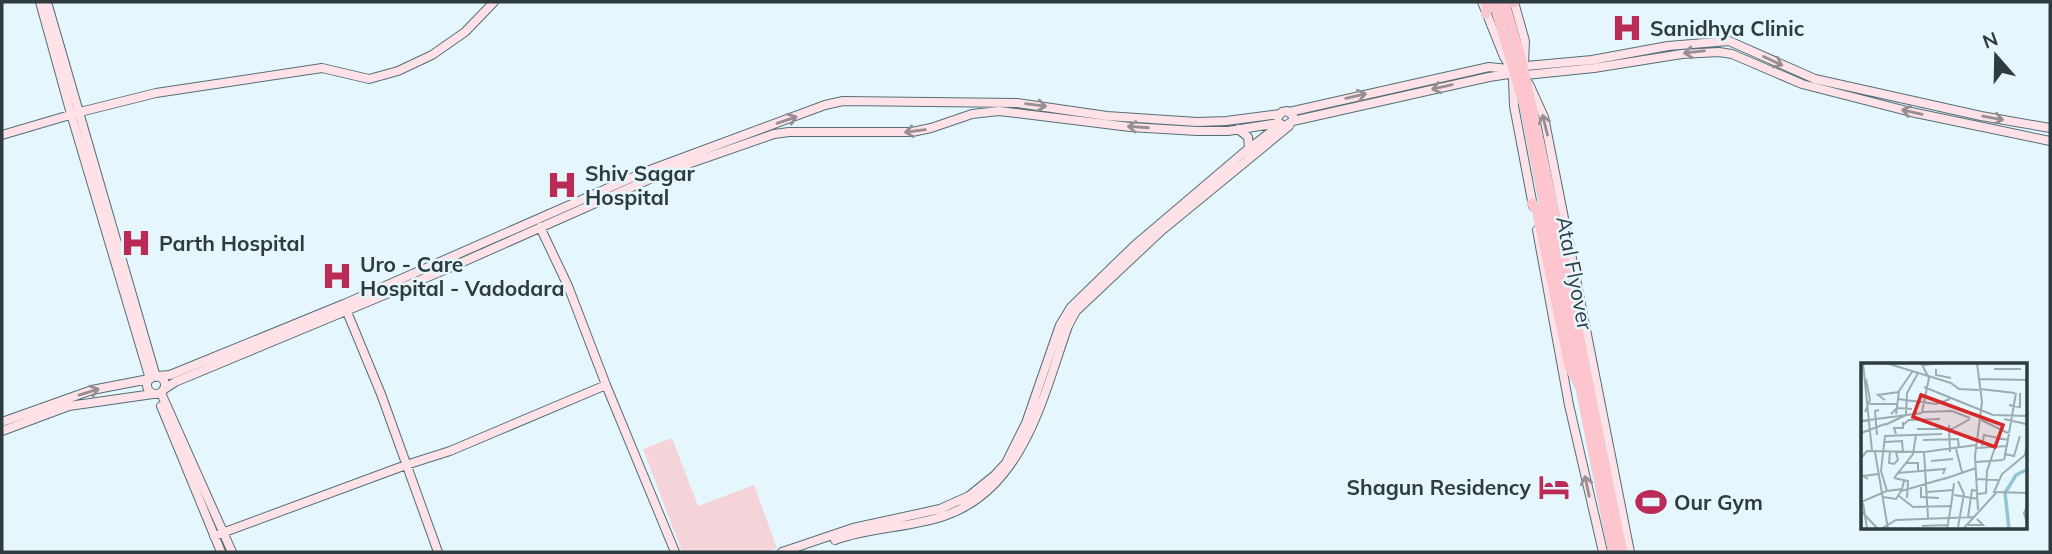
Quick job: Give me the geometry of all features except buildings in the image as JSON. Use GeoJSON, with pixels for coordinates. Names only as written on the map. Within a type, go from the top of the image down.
{"type":"FeatureCollection","features":[{"type":"Feature","properties":{"kind":"main road"},"geometry":{"type":"LineString","coordinates":[[1484,2],[1486,14]]}},
{"type":"Feature","properties":{"kind":"main road","name":"Atal Flyover"},"geometry":{"type":"LineString","coordinates":[[1494,2],[1525,108],[1613,552]]}},
{"type":"Feature","properties":{"kind":"main road","name":"Atal Flyover"},"geometry":{"type":"LineString","coordinates":[[1511,2],[1622,552]]}},
{"type":"Feature","properties":{"kind":"main road"},"geometry":{"type":"LineString","coordinates":[[1535,207],[1569,366],[1580,387]]}},
{"type":"Feature","properties":{"kind":"street"},"geometry":{"type":"LineString","coordinates":[[40,2],[153,378],[147,388],[158,393],[232,552]]}},
{"type":"Feature","properties":{"kind":"street"},"geometry":{"type":"LineString","coordinates":[[47,2],[75,113]]}},
{"type":"Feature","properties":{"kind":"street"},"geometry":{"type":"LineString","coordinates":[[2,135],[156,93],[322,68],[369,79],[398,71],[432,55],[465,32],[494,2]]}},
{"type":"Feature","properties":{"kind":"street"},"geometry":{"type":"LineString","coordinates":[[798,552],[854,533],[944,516],[971,504],[999,480],[1024,445],[1076,311],[1151,235],[1284,122],[1284,111],[1489,66],[1510,72],[1518,80],[1525,70],[1525,41],[1511,2]]}},
{"type":"Feature","properties":{"kind":"street"},"geometry":{"type":"LineString","coordinates":[[1486,14],[1510,72],[1569,405],[1603,552]]}},
{"type":"Feature","properties":{"kind":"street"},"geometry":{"type":"LineString","coordinates":[[1525,70],[1668,46],[1729,41],[1815,79],[1981,116],[2050,128]]}},
{"type":"Feature","properties":{"kind":"street"},"geometry":{"type":"LineString","coordinates":[[1525,70],[1582,69],[1668,55],[1719,52],[1732,54],[1801,84],[1911,112],[2050,141]]}},
{"type":"Feature","properties":{"kind":"street"},"geometry":{"type":"LineString","coordinates":[[2,431],[69,406],[158,393],[175,382],[539,225],[668,171],[761,138],[789,132],[912,132],[972,114],[999,111],[1130,127],[1197,131],[1238,130],[1510,72],[1518,62],[1525,70],[1544,117],[1630,552]]}},
{"type":"Feature","properties":{"kind":"street"},"geometry":{"type":"LineString","coordinates":[[539,225],[647,171],[825,105],[843,102],[1026,103],[1107,116],[1197,122],[1284,122]]}},
{"type":"Feature","properties":{"kind":"street"},"geometry":{"type":"LineString","coordinates":[[782,552],[853,528],[945,507],[969,496],[1001,470],[1026,423],[1066,314],[1080,298],[1249,148],[1284,122]]}},
{"type":"Feature","properties":{"kind":"street"},"geometry":{"type":"LineString","coordinates":[[1238,130],[1248,137],[1249,148]]}},
{"type":"Feature","properties":{"kind":"street"},"geometry":{"type":"LineString","coordinates":[[539,225],[568,286],[674,552]]}},
{"type":"Feature","properties":{"kind":"street"},"geometry":{"type":"LineString","coordinates":[[2,422],[92,390],[170,375],[345,308]]}},
{"type":"Feature","properties":{"kind":"street"},"geometry":{"type":"LineString","coordinates":[[345,308],[438,552]]}},
{"type":"Feature","properties":{"kind":"street"},"geometry":{"type":"LineString","coordinates":[[153,378],[164,382],[158,393],[221,552]]}},
{"type":"Feature","properties":{"kind":"street"},"geometry":{"type":"LineString","coordinates":[[214,536],[450,451],[606,385]]}},
{"type":"Feature","properties":{"kind":"shaded area"},"geometry":{"type":"Polygon","coordinates":[[[672,438],[698,506],[754,485],[777,548],[765,552],[682,552],[643,449],[672,438]]]}},
{"type":"Feature","properties":{"kind":"place","name":"Sanidhya Clinic"},"geometry":{"type":"Point","coordinates":[1627,28]}},
{"type":"Feature","properties":{"kind":"place","name":"Shiv Sagar Hospital"},"geometry":{"type":"Point","coordinates":[562,185]}},
{"type":"Feature","properties":{"kind":"place","name":"Parth Hospital"},"geometry":{"type":"Point","coordinates":[136,243]}},
{"type":"Feature","properties":{"kind":"place","name":"Uro - Care Hospital - Vadodara"},"geometry":{"type":"Point","coordinates":[337,276]}},
{"type":"Feature","properties":{"kind":"place","name":"Shagun Residency"},"geometry":{"type":"Point","coordinates":[1554,487]}},
{"type":"Feature","properties":{"kind":"place","name":"Our Gym"},"geometry":{"type":"Point","coordinates":[1651,502]}}]}
